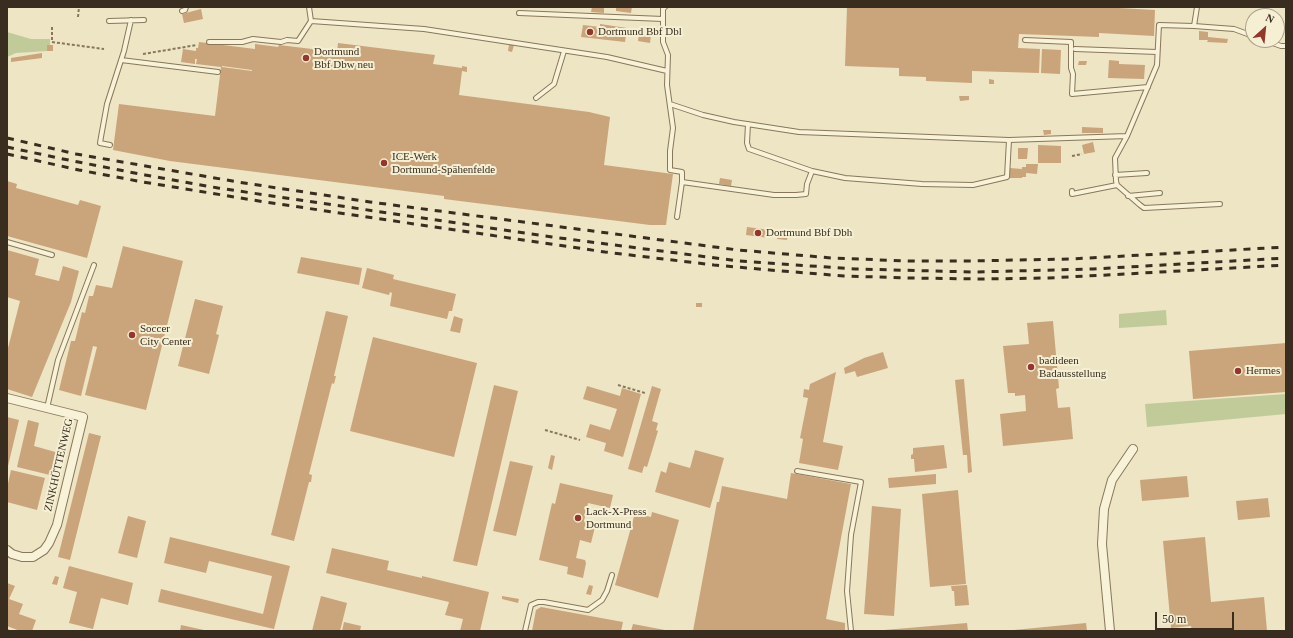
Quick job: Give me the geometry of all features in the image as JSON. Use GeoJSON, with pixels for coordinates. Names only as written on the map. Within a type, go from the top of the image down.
{"type":"FeatureCollection","features":[{"type":"Feature","properties":{"kind":"street","name":"ZINKHÜTTENWEG"},"geometry":{"type":"LineString","coordinates":[[7,398],[83,417],[56,525],[50,543],[44,550],[33,557],[22,557],[12,554],[7,550]]}},
{"type":"Feature","properties":{"kind":"street"},"geometry":{"type":"LineString","coordinates":[[1110,631],[1102,544],[1104,509],[1112,480],[1133,449]]}},
{"type":"Feature","properties":{"kind":"lane"},"geometry":{"type":"LineString","coordinates":[[182,11],[185,10],[186,7]]}},
{"type":"Feature","properties":{"kind":"lane"},"geometry":{"type":"LineString","coordinates":[[208,42],[242,42],[253,39],[281,42],[287,40],[298,41],[311,21],[309,7]]}},
{"type":"Feature","properties":{"kind":"lane"},"geometry":{"type":"LineString","coordinates":[[665,7],[663,9],[663,42],[668,55],[667,85],[673,128],[670,151],[670,170],[682,172],[677,217]]}},
{"type":"Feature","properties":{"kind":"lane"},"geometry":{"type":"LineString","coordinates":[[1194,26],[1198,7]]}},
{"type":"Feature","properties":{"kind":"lane"},"geometry":{"type":"LineString","coordinates":[[519,13],[663,19]]}},
{"type":"Feature","properties":{"kind":"lane"},"geometry":{"type":"LineString","coordinates":[[110,145],[100,144],[107,104],[121,60],[131,20]]}},
{"type":"Feature","properties":{"kind":"lane"},"geometry":{"type":"LineString","coordinates":[[109,21],[144,20]]}},
{"type":"Feature","properties":{"kind":"lane"},"geometry":{"type":"LineString","coordinates":[[311,21],[424,29],[607,57],[667,71]]}},
{"type":"Feature","properties":{"kind":"lane"},"geometry":{"type":"LineString","coordinates":[[1220,204],[1144,208],[1128,196],[1117,185],[1115,175],[1115,158],[1127,136],[1157,65],[1158,25],[1234,29],[1245,33]]}},
{"type":"Feature","properties":{"kind":"lane"},"geometry":{"type":"LineString","coordinates":[[1025,40],[1072,42],[1072,94],[1148,87]]}},
{"type":"Feature","properties":{"kind":"lane"},"geometry":{"type":"LineString","coordinates":[[1075,49],[1157,52]]}},
{"type":"Feature","properties":{"kind":"lane"},"geometry":{"type":"LineString","coordinates":[[536,98],[554,84],[564,51]]}},
{"type":"Feature","properties":{"kind":"lane"},"geometry":{"type":"LineString","coordinates":[[121,60],[218,72]]}},
{"type":"Feature","properties":{"kind":"lane"},"geometry":{"type":"LineString","coordinates":[[670,104],[703,115],[799,132],[1009,140],[1127,136]]}},
{"type":"Feature","properties":{"kind":"lane"},"geometry":{"type":"LineString","coordinates":[[748,124],[747,143],[749,149],[812,171],[845,178],[922,184],[973,185],[1007,178],[1009,140]]}},
{"type":"Feature","properties":{"kind":"lane"},"geometry":{"type":"LineString","coordinates":[[682,182],[774,195],[796,195],[806,194],[807,184],[812,171]]}},
{"type":"Feature","properties":{"kind":"lane"},"geometry":{"type":"LineString","coordinates":[[1115,175],[1147,173]]}},
{"type":"Feature","properties":{"kind":"lane"},"geometry":{"type":"LineString","coordinates":[[1072,191],[1072,194],[1117,185]]}},
{"type":"Feature","properties":{"kind":"lane"},"geometry":{"type":"LineString","coordinates":[[1128,196],[1160,193]]}},
{"type":"Feature","properties":{"kind":"lane"},"geometry":{"type":"LineString","coordinates":[[7,242],[52,255]]}},
{"type":"Feature","properties":{"kind":"lane"},"geometry":{"type":"LineString","coordinates":[[47,408],[58,360],[94,265]]}},
{"type":"Feature","properties":{"kind":"lane"},"geometry":{"type":"LineString","coordinates":[[797,471],[861,482],[851,535],[848,583],[851,631]]}},
{"type":"Feature","properties":{"kind":"lane"},"geometry":{"type":"LineString","coordinates":[[526,631],[530,605],[538,602],[544,602],[588,610],[602,600],[607,591],[612,574]]}},
{"type":"Feature","properties":{"kind":"path"},"geometry":{"type":"LineString","coordinates":[[78,17],[79,7]]}},
{"type":"Feature","properties":{"kind":"path"},"geometry":{"type":"LineString","coordinates":[[52,27],[52,42],[104,50]]}},
{"type":"Feature","properties":{"kind":"path"},"geometry":{"type":"LineString","coordinates":[[143,54],[197,45]]}},
{"type":"Feature","properties":{"kind":"path"},"geometry":{"type":"LineString","coordinates":[[1072,156],[1082,154]]}},
{"type":"Feature","properties":{"kind":"path"},"geometry":{"type":"LineString","coordinates":[[618,385],[645,393]]}},
{"type":"Feature","properties":{"kind":"path"},"geometry":{"type":"LineString","coordinates":[[545,430],[580,440]]}},
{"type":"Feature","properties":{"kind":"green space"},"geometry":{"type":"Polygon","coordinates":[[[7,32],[31,39],[50,39],[50,45],[47,45],[47,51],[16,53],[7,57],[7,32]]]}},
{"type":"Feature","properties":{"kind":"green space"},"geometry":{"type":"Polygon","coordinates":[[[1166,310],[1167,325],[1119,328],[1119,314],[1166,310]]]}},
{"type":"Feature","properties":{"kind":"green space"},"geometry":{"type":"Polygon","coordinates":[[[1286,394],[1286,414],[1147,427],[1145,404],[1286,394]]]}},
{"type":"Feature","properties":{"kind":"building"},"geometry":{"type":"Polygon","coordinates":[[[592,7],[604,7],[604,13],[591,12],[592,7]]]}},
{"type":"Feature","properties":{"kind":"building"},"geometry":{"type":"Polygon","coordinates":[[[616,7],[632,7],[631,13],[616,11],[616,7]]]}},
{"type":"Feature","properties":{"kind":"building"},"geometry":{"type":"Polygon","coordinates":[[[847,7],[1100,7],[1155,10],[1154,36],[1099,33],[1099,37],[1019,34],[1018,48],[1040,49],[1039,73],[972,71],[972,83],[926,81],[926,77],[899,76],[899,68],[845,66],[847,7]]]}},
{"type":"Feature","properties":{"kind":"building"},"geometry":{"type":"Polygon","coordinates":[[[201,9],[203,19],[184,23],[182,14],[201,9]]]}},
{"type":"Feature","properties":{"kind":"building"},"geometry":{"type":"Polygon","coordinates":[[[600,24],[627,28],[625,42],[581,37],[583,25],[600,27],[600,24]]]}},
{"type":"Feature","properties":{"kind":"building"},"geometry":{"type":"Polygon","coordinates":[[[1199,31],[1208,32],[1208,37],[1228,39],[1227,43],[1199,40],[1199,31]]]}},
{"type":"Feature","properties":{"kind":"building"},"geometry":{"type":"Polygon","coordinates":[[[639,33],[651,35],[650,43],[638,41],[639,33]]]}},
{"type":"Feature","properties":{"kind":"building"},"geometry":{"type":"Polygon","coordinates":[[[199,42],[255,49],[255,44],[278,47],[279,45],[337,52],[338,43],[435,55],[433,64],[462,68],[462,66],[467,67],[467,72],[462,71],[459,95],[589,112],[610,117],[604,165],[673,174],[666,225],[650,225],[444,199],[444,196],[170,161],[113,150],[119,104],[215,116],[221,67],[196,64],[197,59],[195,59],[195,64],[181,62],[183,49],[196,51],[196,48],[198,48],[199,42]],[[222,66],[252,71],[252,70],[222,66]]]}},
{"type":"Feature","properties":{"kind":"building"},"geometry":{"type":"Polygon","coordinates":[[[47,45],[53,45],[53,51],[47,51],[47,45]]]}},
{"type":"Feature","properties":{"kind":"building"},"geometry":{"type":"Polygon","coordinates":[[[509,45],[514,45],[512,52],[508,51],[509,45]]]}},
{"type":"Feature","properties":{"kind":"building"},"geometry":{"type":"Polygon","coordinates":[[[1042,49],[1061,50],[1060,74],[1041,73],[1042,49]]]}},
{"type":"Feature","properties":{"kind":"building"},"geometry":{"type":"Polygon","coordinates":[[[42,53],[42,58],[11,62],[11,58],[42,53]]]}},
{"type":"Feature","properties":{"kind":"building"},"geometry":{"type":"Polygon","coordinates":[[[1109,60],[1119,61],[1119,64],[1145,65],[1144,79],[1108,78],[1109,60]]]}},
{"type":"Feature","properties":{"kind":"building"},"geometry":{"type":"Polygon","coordinates":[[[1079,61],[1087,61],[1086,65],[1078,65],[1079,61]]]}},
{"type":"Feature","properties":{"kind":"building"},"geometry":{"type":"Polygon","coordinates":[[[989,79],[994,80],[994,84],[989,84],[989,79]]]}},
{"type":"Feature","properties":{"kind":"building"},"geometry":{"type":"Polygon","coordinates":[[[959,96],[969,96],[969,100],[960,101],[959,96]]]}},
{"type":"Feature","properties":{"kind":"building"},"geometry":{"type":"Polygon","coordinates":[[[1082,127],[1103,128],[1103,133],[1082,133],[1082,127]]]}},
{"type":"Feature","properties":{"kind":"building"},"geometry":{"type":"Polygon","coordinates":[[[1043,130],[1051,130],[1051,134],[1044,135],[1043,130]]]}},
{"type":"Feature","properties":{"kind":"building"},"geometry":{"type":"Polygon","coordinates":[[[1093,142],[1095,152],[1084,154],[1082,145],[1093,142]]]}},
{"type":"Feature","properties":{"kind":"building"},"geometry":{"type":"Polygon","coordinates":[[[1038,145],[1061,146],[1061,163],[1038,163],[1038,145]]]}},
{"type":"Feature","properties":{"kind":"building"},"geometry":{"type":"Polygon","coordinates":[[[1018,148],[1028,148],[1027,159],[1018,159],[1018,148]]]}},
{"type":"Feature","properties":{"kind":"building"},"geometry":{"type":"Polygon","coordinates":[[[1026,164],[1038,164],[1037,174],[1026,173],[1026,177],[1010,178],[1010,168],[1022,169],[1022,167],[1026,167],[1026,164]]]}},
{"type":"Feature","properties":{"kind":"building"},"geometry":{"type":"Polygon","coordinates":[[[720,178],[732,180],[731,186],[719,184],[720,178]]]}},
{"type":"Feature","properties":{"kind":"building"},"geometry":{"type":"Polygon","coordinates":[[[7,181],[17,184],[16,188],[78,205],[80,200],[101,206],[87,258],[7,236],[7,181]]]}},
{"type":"Feature","properties":{"kind":"building","name":"Dortmund Bbf Dbh"},"geometry":{"type":"Polygon","coordinates":[[[747,227],[770,230],[769,238],[746,235],[747,227]]]}},
{"type":"Feature","properties":{"kind":"building"},"geometry":{"type":"Polygon","coordinates":[[[778,232],[788,233],[787,240],[777,239],[778,232]]]}},
{"type":"Feature","properties":{"kind":"building","name":"Soccer City Center"},"geometry":{"type":"Polygon","coordinates":[[[123,246],[183,261],[146,410],[85,395],[97,347],[93,346],[81,396],[59,390],[71,341],[75,341],[82,312],[85,313],[89,296],[93,296],[96,285],[112,288],[123,246]]]}},
{"type":"Feature","properties":{"kind":"building"},"geometry":{"type":"Polygon","coordinates":[[[7,250],[39,259],[35,275],[59,281],[63,266],[79,271],[71,302],[32,397],[7,389],[7,352],[20,301],[7,297],[7,250]]]}},
{"type":"Feature","properties":{"kind":"building"},"geometry":{"type":"Polygon","coordinates":[[[301,257],[362,268],[359,285],[297,273],[301,257]]]}},
{"type":"Feature","properties":{"kind":"building"},"geometry":{"type":"Polygon","coordinates":[[[367,268],[394,275],[393,279],[456,294],[452,311],[449,311],[447,319],[390,306],[392,293],[390,292],[389,295],[362,288],[367,268]]]}},
{"type":"Feature","properties":{"kind":"building"},"geometry":{"type":"Polygon","coordinates":[[[195,299],[223,306],[216,334],[219,335],[209,374],[178,366],[195,299]]]}},
{"type":"Feature","properties":{"kind":"building"},"geometry":{"type":"Polygon","coordinates":[[[696,303],[702,303],[702,307],[696,307],[696,303]]]}},
{"type":"Feature","properties":{"kind":"building"},"geometry":{"type":"Polygon","coordinates":[[[326,311],[348,316],[334,376],[336,376],[334,384],[332,383],[309,474],[312,475],[311,482],[309,482],[294,541],[271,535],[326,311]]]}},
{"type":"Feature","properties":{"kind":"building"},"geometry":{"type":"Polygon","coordinates":[[[454,316],[463,319],[460,333],[450,331],[454,316]]]}},
{"type":"Feature","properties":{"kind":"building","name":"badideen Badausstellung"},"geometry":{"type":"Polygon","coordinates":[[[1053,321],[1059,388],[1056,389],[1058,408],[1070,407],[1073,439],[1003,446],[1000,414],[1026,411],[1025,395],[1015,396],[1015,393],[1008,393],[1003,346],[1029,344],[1027,323],[1053,321]]]}},
{"type":"Feature","properties":{"kind":"building"},"geometry":{"type":"Polygon","coordinates":[[[373,337],[477,363],[454,457],[350,431],[373,337]]]}},
{"type":"Feature","properties":{"kind":"building","name":"Hermes"},"geometry":{"type":"Polygon","coordinates":[[[1286,343],[1286,392],[1193,399],[1189,351],[1286,343]]]}},
{"type":"Feature","properties":{"kind":"building"},"geometry":{"type":"Polygon","coordinates":[[[883,352],[888,368],[857,377],[855,371],[845,374],[844,368],[864,358],[883,352]]]}},
{"type":"Feature","properties":{"kind":"building"},"geometry":{"type":"Polygon","coordinates":[[[836,372],[823,442],[843,446],[838,470],[799,463],[803,439],[800,438],[808,398],[803,397],[804,389],[809,390],[810,384],[836,372]]]}},
{"type":"Feature","properties":{"kind":"building"},"geometry":{"type":"Polygon","coordinates":[[[964,379],[972,472],[968,473],[967,455],[963,455],[955,380],[964,379]]]}},
{"type":"Feature","properties":{"kind":"building"},"geometry":{"type":"Polygon","coordinates":[[[494,385],[518,391],[477,566],[453,561],[494,385]]]}},
{"type":"Feature","properties":{"kind":"building"},"geometry":{"type":"Polygon","coordinates":[[[587,386],[620,396],[622,388],[641,394],[623,457],[604,451],[606,443],[586,437],[590,424],[610,430],[617,409],[583,399],[587,386]]]}},
{"type":"Feature","properties":{"kind":"building"},"geometry":{"type":"Polygon","coordinates":[[[652,386],[661,389],[652,421],[658,423],[656,430],[658,431],[647,467],[644,466],[642,473],[628,469],[652,386]]]}},
{"type":"Feature","properties":{"kind":"building"},"geometry":{"type":"Polygon","coordinates":[[[7,417],[19,420],[8,466],[7,466],[7,417]]]}},
{"type":"Feature","properties":{"kind":"building"},"geometry":{"type":"Polygon","coordinates":[[[28,420],[39,423],[34,446],[59,453],[54,476],[17,467],[28,420]]]}},
{"type":"Feature","properties":{"kind":"building"},"geometry":{"type":"Polygon","coordinates":[[[89,433],[101,436],[70,560],[58,557],[89,433]]]}},
{"type":"Feature","properties":{"kind":"building"},"geometry":{"type":"Polygon","coordinates":[[[944,445],[947,468],[915,472],[914,459],[911,459],[913,448],[944,445]]]}},
{"type":"Feature","properties":{"kind":"building"},"geometry":{"type":"Polygon","coordinates":[[[695,450],[724,458],[710,508],[655,492],[661,471],[666,473],[669,462],[690,468],[695,450]]]}},
{"type":"Feature","properties":{"kind":"building"},"geometry":{"type":"Polygon","coordinates":[[[551,455],[555,456],[552,470],[548,468],[551,455]]]}},
{"type":"Feature","properties":{"kind":"building"},"geometry":{"type":"Polygon","coordinates":[[[510,461],[533,466],[516,536],[493,531],[510,461]]]}},
{"type":"Feature","properties":{"kind":"building"},"geometry":{"type":"Polygon","coordinates":[[[11,470],[45,478],[37,510],[7,502],[7,488],[11,470]]]}},
{"type":"Feature","properties":{"kind":"building"},"geometry":{"type":"Polygon","coordinates":[[[791,473],[851,484],[826,619],[845,623],[845,631],[693,631],[717,502],[719,502],[722,486],[787,499],[791,473]]]}},
{"type":"Feature","properties":{"kind":"building"},"geometry":{"type":"Polygon","coordinates":[[[936,474],[936,484],[889,488],[888,478],[936,474]]]}},
{"type":"Feature","properties":{"kind":"building"},"geometry":{"type":"Polygon","coordinates":[[[1187,476],[1189,497],[1142,501],[1140,480],[1187,476]]]}},
{"type":"Feature","properties":{"kind":"building"},"geometry":{"type":"Polygon","coordinates":[[[560,483],[613,495],[610,508],[588,503],[584,521],[596,523],[591,543],[580,540],[576,558],[585,560],[586,563],[583,578],[567,574],[568,567],[539,560],[552,503],[555,504],[560,483]]]}},
{"type":"Feature","properties":{"kind":"building"},"geometry":{"type":"Polygon","coordinates":[[[958,490],[966,584],[930,587],[922,494],[958,490]]]}},
{"type":"Feature","properties":{"kind":"building"},"geometry":{"type":"Polygon","coordinates":[[[1268,498],[1270,517],[1238,520],[1236,501],[1268,498]]]}},
{"type":"Feature","properties":{"kind":"building"},"geometry":{"type":"Polygon","coordinates":[[[872,506],[901,509],[894,616],[864,614],[872,506]]]}},
{"type":"Feature","properties":{"kind":"building"},"geometry":{"type":"Polygon","coordinates":[[[652,512],[679,520],[658,598],[615,585],[635,513],[651,517],[652,512]]]}},
{"type":"Feature","properties":{"kind":"building"},"geometry":{"type":"Polygon","coordinates":[[[128,516],[146,521],[137,558],[118,553],[128,516]]]}},
{"type":"Feature","properties":{"kind":"building"},"geometry":{"type":"Polygon","coordinates":[[[170,537],[290,566],[274,629],[158,602],[161,589],[263,614],[272,576],[209,561],[206,573],[164,563],[170,537]]]}},
{"type":"Feature","properties":{"kind":"building"},"geometry":{"type":"Polygon","coordinates":[[[1205,537],[1211,602],[1264,597],[1267,631],[1192,631],[1191,626],[1171,628],[1163,541],[1205,537]]]}},
{"type":"Feature","properties":{"kind":"building"},"geometry":{"type":"Polygon","coordinates":[[[332,548],[389,561],[387,570],[422,578],[422,576],[489,592],[480,631],[460,631],[463,619],[445,615],[449,602],[326,573],[332,548]]]}},
{"type":"Feature","properties":{"kind":"building"},"geometry":{"type":"Polygon","coordinates":[[[69,566],[133,583],[128,605],[101,598],[93,629],[69,623],[77,592],[63,588],[69,566]]]}},
{"type":"Feature","properties":{"kind":"building"},"geometry":{"type":"Polygon","coordinates":[[[55,576],[59,577],[57,585],[52,584],[55,576]]]}},
{"type":"Feature","properties":{"kind":"building"},"geometry":{"type":"Polygon","coordinates":[[[7,583],[15,586],[9,599],[23,604],[19,614],[36,620],[32,631],[20,631],[7,626],[7,583]]]}},
{"type":"Feature","properties":{"kind":"building"},"geometry":{"type":"Polygon","coordinates":[[[589,585],[593,586],[591,595],[586,594],[589,585]]]}},
{"type":"Feature","properties":{"kind":"building"},"geometry":{"type":"Polygon","coordinates":[[[967,585],[969,605],[955,606],[954,591],[952,591],[951,586],[967,585]]]}},
{"type":"Feature","properties":{"kind":"building"},"geometry":{"type":"Polygon","coordinates":[[[321,596],[347,603],[340,631],[312,631],[321,596]]]}},
{"type":"Feature","properties":{"kind":"building"},"geometry":{"type":"Polygon","coordinates":[[[502,596],[519,599],[518,603],[502,599],[502,596]]]}},
{"type":"Feature","properties":{"kind":"building"},"geometry":{"type":"Polygon","coordinates":[[[541,607],[623,622],[621,631],[532,631],[536,610],[541,607]]]}},
{"type":"Feature","properties":{"kind":"building"},"geometry":{"type":"Polygon","coordinates":[[[344,622],[361,626],[360,631],[342,631],[344,622]]]}},
{"type":"Feature","properties":{"kind":"building"},"geometry":{"type":"Polygon","coordinates":[[[967,623],[968,631],[884,631],[884,630],[967,623]]]}},
{"type":"Feature","properties":{"kind":"building"},"geometry":{"type":"Polygon","coordinates":[[[1086,623],[1087,631],[1014,631],[1014,630],[1086,623]]]}},
{"type":"Feature","properties":{"kind":"building"},"geometry":{"type":"Polygon","coordinates":[[[633,624],[665,630],[631,631],[633,624]]]}},
{"type":"Feature","properties":{"kind":"building"},"geometry":{"type":"Polygon","coordinates":[[[181,625],[204,630],[204,631],[180,631],[181,625]]]}},
{"type":"Feature","properties":{"kind":"railway"},"geometry":{"type":"LineString","coordinates":[[7,138],[76,154],[238,182],[370,202],[738,250],[832,258],[908,261],[967,261],[1071,259],[1286,247]]}},
{"type":"Feature","properties":{"kind":"railway"},"geometry":{"type":"LineString","coordinates":[[7,147],[218,188],[552,237],[739,261],[855,269],[974,272],[1093,269],[1286,258]]}},
{"type":"Feature","properties":{"kind":"railway"},"geometry":{"type":"LineString","coordinates":[[7,154],[143,182],[265,202],[605,252],[770,270],[844,276],[980,279],[1049,278],[1286,265]]}},
{"type":"Feature","properties":{"kind":"place","name":"Dortmund Bbf Dbl"},"geometry":{"type":"Point","coordinates":[590,32]}},
{"type":"Feature","properties":{"kind":"place","name":"Dortmund Bbf Dbw neu"},"geometry":{"type":"Point","coordinates":[306,58]}},
{"type":"Feature","properties":{"kind":"place","name":"ICE-Werk Dortmund-Spähenfelde"},"geometry":{"type":"Point","coordinates":[384,163]}},
{"type":"Feature","properties":{"kind":"place","name":"Dortmund Bbf Dbh"},"geometry":{"type":"Point","coordinates":[758,233]}},
{"type":"Feature","properties":{"kind":"place","name":"Soccer City Center"},"geometry":{"type":"Point","coordinates":[132,335]}},
{"type":"Feature","properties":{"kind":"place","name":"badideen Badausstellung"},"geometry":{"type":"Point","coordinates":[1031,367]}},
{"type":"Feature","properties":{"kind":"place","name":"Hermes"},"geometry":{"type":"Point","coordinates":[1238,371]}},
{"type":"Feature","properties":{"kind":"place","name":"Lack-X-Press Dortmund"},"geometry":{"type":"Point","coordinates":[578,518]}}]}
